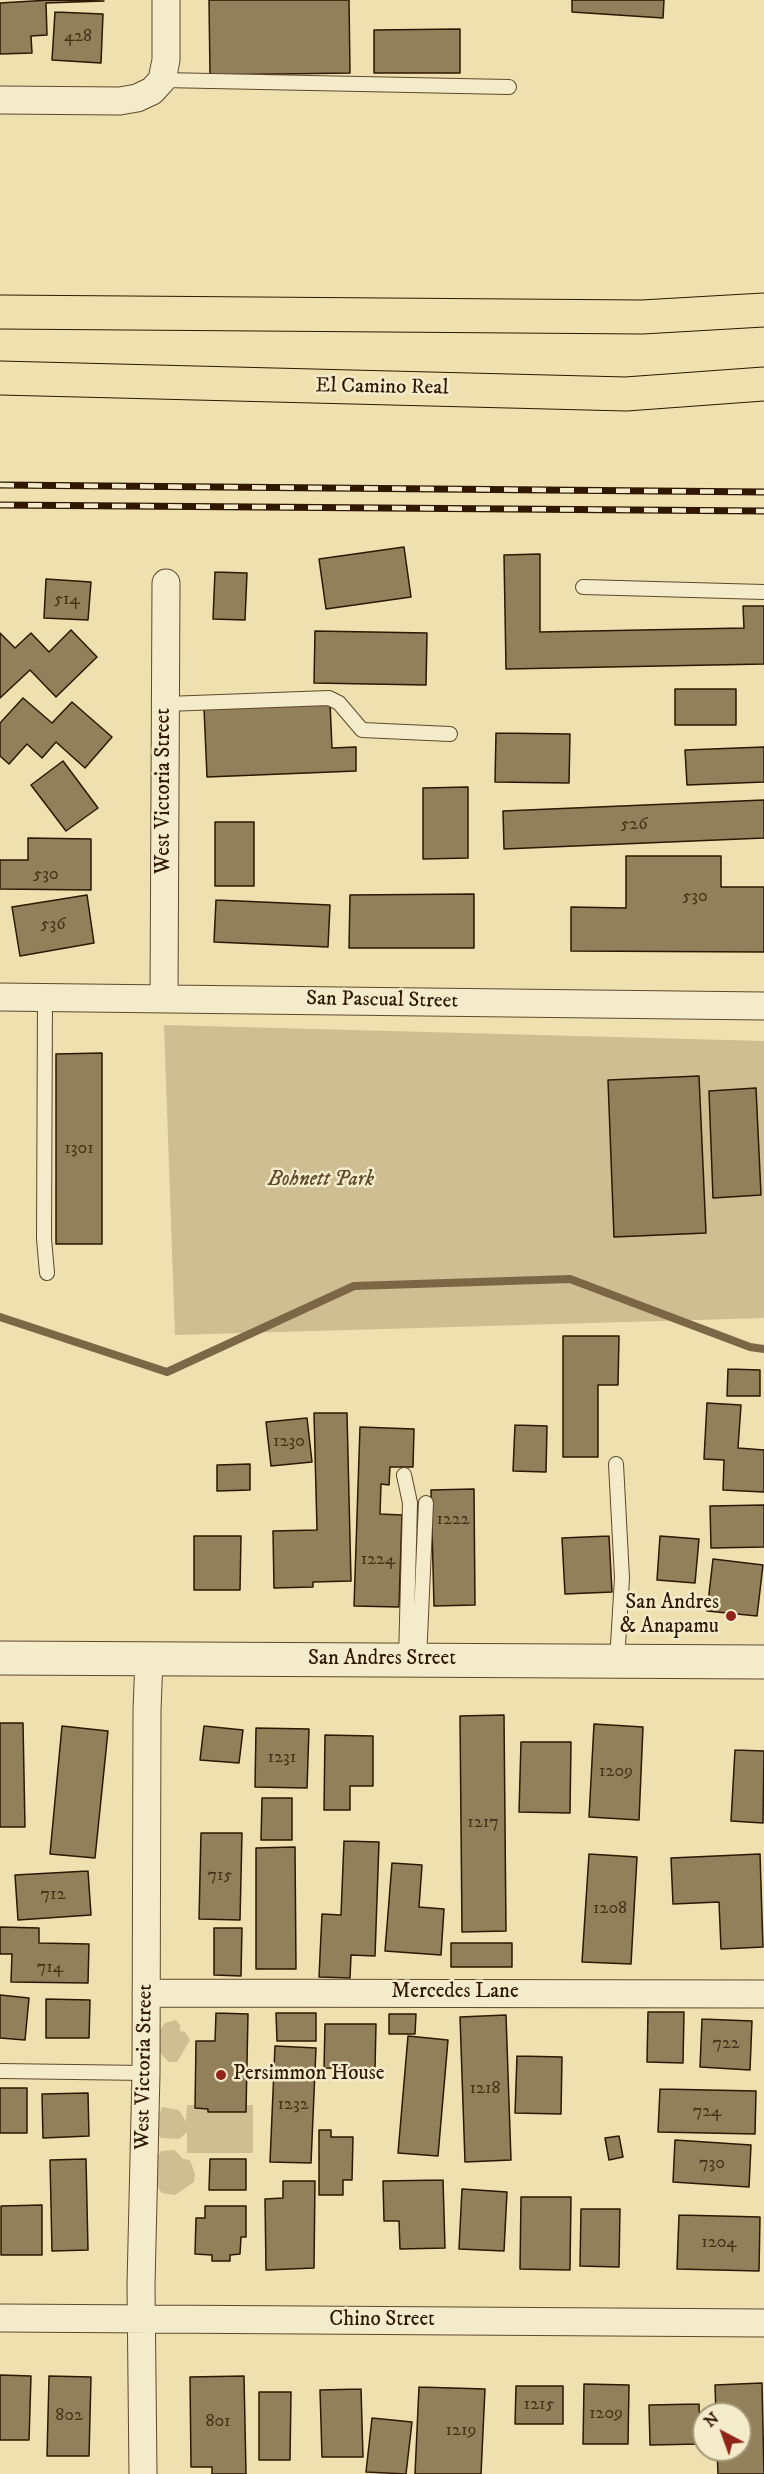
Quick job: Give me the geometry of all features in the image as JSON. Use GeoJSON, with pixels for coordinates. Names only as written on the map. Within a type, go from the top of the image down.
{"type":"FeatureCollection","features":[{"type":"Feature","properties":{"kind":"highway"},"geometry":{"type":"LineString","coordinates":[[0,312],[642,317],[764,310]]}},
{"type":"Feature","properties":{"kind":"highway","name":"El Camino Real"},"geometry":{"type":"LineString","coordinates":[[0,378],[626,394],[764,384]]}},
{"type":"Feature","properties":{"kind":"highway"},"geometry":{"type":"LineString","coordinates":[[626,394],[764,404]]}},
{"type":"Feature","properties":{"kind":"street"},"geometry":{"type":"LineString","coordinates":[[0,100],[120,101],[137,98],[157,85],[166,60],[166,0]]}},
{"type":"Feature","properties":{"kind":"street","name":"West Victoria Street"},"geometry":{"type":"LineString","coordinates":[[164,999],[166,583]]}},
{"type":"Feature","properties":{"kind":"street","name":"San Pascual Street"},"geometry":{"type":"LineString","coordinates":[[0,997],[764,1006]]}},
{"type":"Feature","properties":{"kind":"street","name":"San Andres Street"},"geometry":{"type":"LineString","coordinates":[[0,1658],[764,1662]]}},
{"type":"Feature","properties":{"kind":"street","name":"West Victoria Street"},"geometry":{"type":"LineString","coordinates":[[144,2474],[141,2320],[146,2073],[149,1659]]}},
{"type":"Feature","properties":{"kind":"street","name":"Mercedes Lane"},"geometry":{"type":"LineString","coordinates":[[146,1993],[764,1994]]}},
{"type":"Feature","properties":{"kind":"street","name":"Chino Street"},"geometry":{"type":"LineString","coordinates":[[0,2318],[764,2323]]}},
{"type":"Feature","properties":{"kind":"lane"},"geometry":{"type":"LineString","coordinates":[[157,85],[509,87]]}},
{"type":"Feature","properties":{"kind":"lane"},"geometry":{"type":"LineString","coordinates":[[583,587],[764,592]]}},
{"type":"Feature","properties":{"kind":"lane"},"geometry":{"type":"LineString","coordinates":[[166,704],[329,698],[339,704],[362,730],[450,734]]}},
{"type":"Feature","properties":{"kind":"lane"},"geometry":{"type":"LineString","coordinates":[[45,997],[44,1239],[47,1273]]}},
{"type":"Feature","properties":{"kind":"lane"},"geometry":{"type":"LineString","coordinates":[[616,1464],[622,1578],[617,1662]]}},
{"type":"Feature","properties":{"kind":"lane"},"geometry":{"type":"LineString","coordinates":[[404,1475],[410,1503],[412,1660]]}},
{"type":"Feature","properties":{"kind":"lane"},"geometry":{"type":"LineString","coordinates":[[412,1660],[426,1503]]}},
{"type":"Feature","properties":{"kind":"lane"},"geometry":{"type":"LineString","coordinates":[[0,2072],[146,2073]]}},
{"type":"Feature","properties":{"kind":"green space","name":"Bohnett Park"},"geometry":{"type":"Polygon","coordinates":[[[164,1025],[764,1041],[764,1318],[175,1335],[164,1025]]]}},
{"type":"Feature","properties":{"kind":"green space"},"geometry":{"type":"Polygon","coordinates":[[[176,2020],[180,2025],[180,2031],[185,2032],[190,2040],[177,2062],[169,2062],[153,2041],[165,2023],[176,2020]]]}},
{"type":"Feature","properties":{"kind":"green space"},"geometry":{"type":"Polygon","coordinates":[[[187,2105],[253,2105],[253,2153],[187,2153],[187,2132],[179,2139],[161,2138],[153,2129],[155,2116],[160,2113],[162,2107],[179,2110],[186,2122],[187,2105]]]}},
{"type":"Feature","properties":{"kind":"green space"},"geometry":{"type":"Polygon","coordinates":[[[175,2150],[183,2159],[190,2160],[195,2174],[194,2182],[175,2195],[162,2193],[153,2181],[152,2167],[161,2151],[175,2150]]]}},
{"type":"Feature","properties":{"kind":"building"},"geometry":{"type":"Polygon","coordinates":[[[50,0],[104,1],[46,3],[47,35],[31,36],[32,53],[0,54],[0,3],[50,0]]]}},
{"type":"Feature","properties":{"kind":"building"},"geometry":{"type":"Polygon","coordinates":[[[209,0],[349,0],[350,73],[210,75],[209,0]]]}},
{"type":"Feature","properties":{"kind":"building"},"geometry":{"type":"Polygon","coordinates":[[[572,0],[664,0],[663,18],[572,12],[572,0]]]}},
{"type":"Feature","properties":{"kind":"building"},"geometry":{"type":"Polygon","coordinates":[[[55,12],[103,14],[101,63],[52,60],[55,12]]]}},
{"type":"Feature","properties":{"kind":"building"},"geometry":{"type":"Polygon","coordinates":[[[460,29],[460,73],[374,73],[374,30],[460,29]]]}},
{"type":"Feature","properties":{"kind":"building"},"geometry":{"type":"Polygon","coordinates":[[[404,547],[411,597],[326,609],[319,559],[404,547]]]}},
{"type":"Feature","properties":{"kind":"building"},"geometry":{"type":"Polygon","coordinates":[[[540,554],[540,632],[744,628],[743,606],[764,606],[764,664],[506,669],[504,555],[540,554]]]}},
{"type":"Feature","properties":{"kind":"building"},"geometry":{"type":"Polygon","coordinates":[[[215,572],[247,573],[245,620],[213,619],[215,572]]]}},
{"type":"Feature","properties":{"kind":"building"},"geometry":{"type":"Polygon","coordinates":[[[46,579],[91,582],[88,620],[44,618],[46,579]]]}},
{"type":"Feature","properties":{"kind":"building"},"geometry":{"type":"Polygon","coordinates":[[[71,630],[97,657],[56,697],[30,670],[0,698],[0,633],[15,648],[31,633],[49,652],[71,630]]]}},
{"type":"Feature","properties":{"kind":"building"},"geometry":{"type":"Polygon","coordinates":[[[315,631],[427,633],[426,685],[314,683],[315,631]]]}},
{"type":"Feature","properties":{"kind":"building"},"geometry":{"type":"Polygon","coordinates":[[[675,689],[736,689],[736,725],[675,725],[675,689]]]}},
{"type":"Feature","properties":{"kind":"building"},"geometry":{"type":"Polygon","coordinates":[[[23,698],[52,723],[72,702],[112,737],[85,768],[56,742],[42,758],[27,744],[9,764],[0,756],[0,723],[23,698]]]}},
{"type":"Feature","properties":{"kind":"building"},"geometry":{"type":"Polygon","coordinates":[[[330,703],[332,748],[356,747],[356,771],[207,777],[204,708],[330,703]]]}},
{"type":"Feature","properties":{"kind":"building"},"geometry":{"type":"Polygon","coordinates":[[[496,733],[570,734],[569,783],[495,782],[496,733]]]}},
{"type":"Feature","properties":{"kind":"building"},"geometry":{"type":"Polygon","coordinates":[[[764,747],[764,782],[687,785],[685,750],[764,747]]]}},
{"type":"Feature","properties":{"kind":"building"},"geometry":{"type":"Polygon","coordinates":[[[63,761],[98,808],[66,831],[31,785],[63,761]]]}},
{"type":"Feature","properties":{"kind":"building"},"geometry":{"type":"Polygon","coordinates":[[[468,787],[468,858],[423,859],[423,788],[468,787]]]}},
{"type":"Feature","properties":{"kind":"building"},"geometry":{"type":"Polygon","coordinates":[[[764,800],[764,838],[504,849],[503,811],[764,800]]]}},
{"type":"Feature","properties":{"kind":"building"},"geometry":{"type":"Polygon","coordinates":[[[215,822],[254,822],[254,886],[215,886],[215,822]]]}},
{"type":"Feature","properties":{"kind":"building"},"geometry":{"type":"Polygon","coordinates":[[[28,838],[91,839],[91,890],[0,889],[0,860],[28,860],[28,838]]]}},
{"type":"Feature","properties":{"kind":"building"},"geometry":{"type":"Polygon","coordinates":[[[626,856],[721,856],[721,887],[764,887],[764,952],[571,951],[571,907],[626,908],[626,856]]]}},
{"type":"Feature","properties":{"kind":"building"},"geometry":{"type":"Polygon","coordinates":[[[474,894],[474,948],[349,948],[350,895],[474,894]]]}},
{"type":"Feature","properties":{"kind":"building"},"geometry":{"type":"Polygon","coordinates":[[[87,895],[94,943],[20,956],[12,907],[87,895]]]}},
{"type":"Feature","properties":{"kind":"building"},"geometry":{"type":"Polygon","coordinates":[[[216,900],[330,905],[328,947],[214,942],[216,900]]]}},
{"type":"Feature","properties":{"kind":"building"},"geometry":{"type":"Polygon","coordinates":[[[102,1053],[102,1244],[56,1244],[56,1054],[102,1053]]]}},
{"type":"Feature","properties":{"kind":"building"},"geometry":{"type":"Polygon","coordinates":[[[699,1076],[706,1233],[614,1237],[608,1080],[699,1076]]]}},
{"type":"Feature","properties":{"kind":"building"},"geometry":{"type":"Polygon","coordinates":[[[756,1088],[761,1195],[713,1198],[709,1091],[756,1088]]]}},
{"type":"Feature","properties":{"kind":"building"},"geometry":{"type":"Polygon","coordinates":[[[563,1336],[619,1336],[618,1385],[598,1385],[598,1457],[563,1457],[563,1336]]]}},
{"type":"Feature","properties":{"kind":"building"},"geometry":{"type":"Polygon","coordinates":[[[728,1369],[760,1370],[760,1396],[727,1396],[728,1369]]]}},
{"type":"Feature","properties":{"kind":"building"},"geometry":{"type":"Polygon","coordinates":[[[707,1403],[741,1405],[738,1448],[764,1450],[764,1492],[723,1490],[724,1460],[704,1459],[707,1403]]]}},
{"type":"Feature","properties":{"kind":"building"},"geometry":{"type":"Polygon","coordinates":[[[314,1413],[347,1413],[351,1581],[313,1582],[313,1587],[274,1588],[273,1531],[317,1530],[314,1413]]]}},
{"type":"Feature","properties":{"kind":"building"},"geometry":{"type":"Polygon","coordinates":[[[307,1418],[312,1462],[271,1466],[266,1422],[307,1418]]]}},
{"type":"Feature","properties":{"kind":"building"},"geometry":{"type":"Polygon","coordinates":[[[515,1425],[547,1426],[546,1472],[513,1471],[515,1425]]]}},
{"type":"Feature","properties":{"kind":"building"},"geometry":{"type":"Polygon","coordinates":[[[360,1427],[414,1429],[413,1467],[390,1467],[389,1485],[381,1484],[380,1514],[402,1515],[399,1607],[354,1606],[360,1427]]]}},
{"type":"Feature","properties":{"kind":"building"},"geometry":{"type":"Polygon","coordinates":[[[250,1464],[250,1490],[217,1491],[217,1465],[250,1464]]]}},
{"type":"Feature","properties":{"kind":"building"},"geometry":{"type":"Polygon","coordinates":[[[474,1489],[475,1605],[434,1606],[431,1490],[474,1489]]]}},
{"type":"Feature","properties":{"kind":"building"},"geometry":{"type":"Polygon","coordinates":[[[764,1505],[764,1547],[711,1548],[710,1506],[764,1505]]]}},
{"type":"Feature","properties":{"kind":"building"},"geometry":{"type":"Polygon","coordinates":[[[194,1536],[241,1536],[240,1590],[194,1590],[194,1536]]]}},
{"type":"Feature","properties":{"kind":"building"},"geometry":{"type":"Polygon","coordinates":[[[609,1536],[612,1592],[565,1594],[562,1538],[609,1536]]]}},
{"type":"Feature","properties":{"kind":"building"},"geometry":{"type":"Polygon","coordinates":[[[660,1536],[699,1539],[695,1583],[657,1580],[660,1536]]]}},
{"type":"Feature","properties":{"kind":"building"},"geometry":{"type":"Polygon","coordinates":[[[713,1559],[763,1565],[757,1616],[707,1611],[713,1559]]]}},
{"type":"Feature","properties":{"kind":"building"},"geometry":{"type":"Polygon","coordinates":[[[504,1715],[506,1931],[462,1932],[460,1716],[504,1715]]]}},
{"type":"Feature","properties":{"kind":"building"},"geometry":{"type":"Polygon","coordinates":[[[0,1723],[23,1723],[25,1827],[0,1827],[0,1723]]]}},
{"type":"Feature","properties":{"kind":"building"},"geometry":{"type":"Polygon","coordinates":[[[594,1724],[643,1727],[639,1820],[589,1817],[594,1724]]]}},
{"type":"Feature","properties":{"kind":"building"},"geometry":{"type":"Polygon","coordinates":[[[62,1726],[108,1731],[95,1858],[50,1854],[62,1726]]]}},
{"type":"Feature","properties":{"kind":"building"},"geometry":{"type":"Polygon","coordinates":[[[204,1726],[243,1730],[239,1763],[200,1760],[204,1726]]]}},
{"type":"Feature","properties":{"kind":"building"},"geometry":{"type":"Polygon","coordinates":[[[256,1728],[309,1729],[307,1788],[255,1787],[256,1728]]]}},
{"type":"Feature","properties":{"kind":"building"},"geometry":{"type":"Polygon","coordinates":[[[325,1735],[373,1736],[373,1786],[350,1786],[350,1810],[324,1810],[325,1735]]]}},
{"type":"Feature","properties":{"kind":"building"},"geometry":{"type":"Polygon","coordinates":[[[521,1742],[571,1742],[570,1813],[519,1812],[521,1742]]]}},
{"type":"Feature","properties":{"kind":"building"},"geometry":{"type":"Polygon","coordinates":[[[735,1750],[764,1751],[763,1823],[731,1821],[735,1750]]]}},
{"type":"Feature","properties":{"kind":"building"},"geometry":{"type":"Polygon","coordinates":[[[262,1798],[292,1798],[292,1840],[261,1840],[262,1798]]]}},
{"type":"Feature","properties":{"kind":"building"},"geometry":{"type":"Polygon","coordinates":[[[201,1833],[242,1833],[240,1920],[199,1919],[201,1833]]]}},
{"type":"Feature","properties":{"kind":"building"},"geometry":{"type":"Polygon","coordinates":[[[344,1841],[379,1842],[375,1956],[351,1955],[350,1978],[319,1977],[322,1914],[341,1915],[344,1841]]]}},
{"type":"Feature","properties":{"kind":"building"},"geometry":{"type":"Polygon","coordinates":[[[295,1847],[296,1969],[256,1969],[256,1848],[295,1847]]]}},
{"type":"Feature","properties":{"kind":"building"},"geometry":{"type":"Polygon","coordinates":[[[589,1854],[637,1857],[631,1964],[582,1962],[589,1854]]]}},
{"type":"Feature","properties":{"kind":"building"},"geometry":{"type":"Polygon","coordinates":[[[760,1854],[763,1947],[721,1949],[719,1902],[673,1904],[671,1858],[760,1854]]]}},
{"type":"Feature","properties":{"kind":"building"},"geometry":{"type":"Polygon","coordinates":[[[392,1863],[422,1865],[419,1907],[444,1909],[441,1955],[385,1951],[392,1863]]]}},
{"type":"Feature","properties":{"kind":"building"},"geometry":{"type":"Polygon","coordinates":[[[88,1871],[91,1915],[18,1920],[15,1875],[88,1871]]]}},
{"type":"Feature","properties":{"kind":"building"},"geometry":{"type":"Polygon","coordinates":[[[0,1927],[39,1928],[39,1943],[89,1944],[88,1983],[11,1982],[12,1954],[0,1954],[0,1927]]]}},
{"type":"Feature","properties":{"kind":"building"},"geometry":{"type":"Polygon","coordinates":[[[214,1928],[242,1928],[241,1976],[214,1975],[214,1928]]]}},
{"type":"Feature","properties":{"kind":"building"},"geometry":{"type":"Polygon","coordinates":[[[451,1943],[512,1943],[512,1967],[451,1967],[451,1943]]]}},
{"type":"Feature","properties":{"kind":"building"},"geometry":{"type":"Polygon","coordinates":[[[0,1995],[29,1998],[25,2040],[0,2038],[0,1995]]]}},
{"type":"Feature","properties":{"kind":"building"},"geometry":{"type":"Polygon","coordinates":[[[46,1999],[90,2000],[89,2038],[46,2038],[46,1999]]]}},
{"type":"Feature","properties":{"kind":"building"},"geometry":{"type":"Polygon","coordinates":[[[648,2012],[684,2012],[683,2063],[647,2062],[648,2012]]]}},
{"type":"Feature","properties":{"kind":"building","name":"Persimmon House"},"geometry":{"type":"Polygon","coordinates":[[[216,2013],[248,2014],[246,2112],[208,2112],[208,2109],[195,2108],[196,2041],[215,2041],[216,2013]]]}},
{"type":"Feature","properties":{"kind":"building"},"geometry":{"type":"Polygon","coordinates":[[[276,2013],[316,2013],[316,2041],[277,2041],[276,2013]]]}},
{"type":"Feature","properties":{"kind":"building"},"geometry":{"type":"Polygon","coordinates":[[[389,2014],[416,2014],[415,2034],[389,2034],[389,2014]]]}},
{"type":"Feature","properties":{"kind":"building"},"geometry":{"type":"Polygon","coordinates":[[[506,2015],[511,2160],[465,2162],[460,2017],[506,2015]]]}},
{"type":"Feature","properties":{"kind":"building"},"geometry":{"type":"Polygon","coordinates":[[[702,2019],[752,2021],[750,2070],[700,2067],[702,2019]]]}},
{"type":"Feature","properties":{"kind":"building"},"geometry":{"type":"Polygon","coordinates":[[[325,2024],[376,2024],[375,2069],[324,2068],[325,2024]]]}},
{"type":"Feature","properties":{"kind":"building"},"geometry":{"type":"Polygon","coordinates":[[[408,2036],[448,2040],[438,2156],[398,2153],[408,2036]]]}},
{"type":"Feature","properties":{"kind":"building"},"geometry":{"type":"Polygon","coordinates":[[[275,2046],[316,2048],[311,2163],[270,2162],[275,2046]]]}},
{"type":"Feature","properties":{"kind":"building"},"geometry":{"type":"Polygon","coordinates":[[[517,2056],[562,2057],[561,2114],[515,2113],[517,2056]]]}},
{"type":"Feature","properties":{"kind":"building"},"geometry":{"type":"Polygon","coordinates":[[[0,2088],[27,2088],[27,2133],[0,2133],[0,2088]]]}},
{"type":"Feature","properties":{"kind":"building"},"geometry":{"type":"Polygon","coordinates":[[[660,2089],[756,2091],[755,2134],[658,2132],[660,2089]]]}},
{"type":"Feature","properties":{"kind":"building"},"geometry":{"type":"Polygon","coordinates":[[[88,2093],[89,2136],[43,2138],[42,2094],[88,2093]]]}},
{"type":"Feature","properties":{"kind":"building"},"geometry":{"type":"Polygon","coordinates":[[[319,2130],[331,2130],[331,2137],[353,2137],[352,2180],[343,2180],[343,2195],[319,2195],[319,2130]]]}},
{"type":"Feature","properties":{"kind":"building"},"geometry":{"type":"Polygon","coordinates":[[[619,2136],[623,2157],[609,2160],[605,2138],[619,2136]]]}},
{"type":"Feature","properties":{"kind":"building"},"geometry":{"type":"Polygon","coordinates":[[[675,2140],[751,2145],[749,2187],[673,2182],[675,2140]]]}},
{"type":"Feature","properties":{"kind":"building"},"geometry":{"type":"Polygon","coordinates":[[[86,2159],[88,2250],[52,2251],[50,2160],[86,2159]]]}},
{"type":"Feature","properties":{"kind":"building"},"geometry":{"type":"Polygon","coordinates":[[[210,2159],[246,2159],[246,2190],[209,2190],[210,2159]]]}},
{"type":"Feature","properties":{"kind":"building"},"geometry":{"type":"Polygon","coordinates":[[[443,2180],[445,2248],[400,2249],[399,2221],[384,2221],[383,2181],[443,2180]]]}},
{"type":"Feature","properties":{"kind":"building"},"geometry":{"type":"Polygon","coordinates":[[[283,2181],[315,2181],[314,2268],[266,2270],[265,2199],[283,2198],[283,2181]]]}},
{"type":"Feature","properties":{"kind":"building"},"geometry":{"type":"Polygon","coordinates":[[[462,2189],[507,2192],[504,2251],[459,2249],[462,2189]]]}},
{"type":"Feature","properties":{"kind":"building"},"geometry":{"type":"Polygon","coordinates":[[[521,2197],[571,2197],[570,2270],[520,2269],[521,2197]]]}},
{"type":"Feature","properties":{"kind":"building"},"geometry":{"type":"Polygon","coordinates":[[[42,2205],[42,2255],[1,2255],[1,2206],[42,2205]]]}},
{"type":"Feature","properties":{"kind":"building"},"geometry":{"type":"Polygon","coordinates":[[[205,2206],[246,2206],[246,2237],[241,2237],[240,2254],[230,2255],[230,2261],[212,2261],[212,2255],[195,2254],[196,2218],[205,2218],[205,2206]]]}},
{"type":"Feature","properties":{"kind":"building"},"geometry":{"type":"Polygon","coordinates":[[[581,2209],[620,2209],[619,2267],[580,2266],[581,2209]]]}},
{"type":"Feature","properties":{"kind":"building"},"geometry":{"type":"Polygon","coordinates":[[[679,2215],[760,2217],[759,2271],[677,2269],[679,2215]]]}},
{"type":"Feature","properties":{"kind":"building"},"geometry":{"type":"Polygon","coordinates":[[[0,2375],[31,2376],[29,2440],[0,2440],[0,2375]]]}},
{"type":"Feature","properties":{"kind":"building"},"geometry":{"type":"Polygon","coordinates":[[[49,2376],[91,2377],[89,2456],[47,2456],[49,2376]]]}},
{"type":"Feature","properties":{"kind":"building"},"geometry":{"type":"Polygon","coordinates":[[[244,2376],[246,2474],[212,2474],[212,2467],[191,2467],[190,2377],[244,2376]]]}},
{"type":"Feature","properties":{"kind":"building"},"geometry":{"type":"Polygon","coordinates":[[[762,2383],[764,2474],[718,2474],[718,2462],[752,2462],[752,2402],[716,2402],[715,2385],[762,2383]]]}},
{"type":"Feature","properties":{"kind":"building"},"geometry":{"type":"Polygon","coordinates":[[[584,2384],[629,2385],[628,2444],[583,2444],[584,2384]]]}},
{"type":"Feature","properties":{"kind":"building"},"geometry":{"type":"Polygon","coordinates":[[[516,2386],[563,2386],[563,2424],[515,2424],[516,2386]]]}},
{"type":"Feature","properties":{"kind":"building"},"geometry":{"type":"Polygon","coordinates":[[[419,2387],[485,2389],[481,2474],[415,2474],[419,2387]]]}},
{"type":"Feature","properties":{"kind":"building"},"geometry":{"type":"Polygon","coordinates":[[[361,2389],[363,2457],[322,2457],[320,2390],[361,2389]]]}},
{"type":"Feature","properties":{"kind":"building"},"geometry":{"type":"Polygon","coordinates":[[[259,2392],[291,2392],[290,2460],[259,2460],[259,2392]]]}},
{"type":"Feature","properties":{"kind":"building"},"geometry":{"type":"Polygon","coordinates":[[[692,2404],[692,2444],[650,2445],[649,2405],[692,2404]]]}},
{"type":"Feature","properties":{"kind":"building"},"geometry":{"type":"Polygon","coordinates":[[[372,2418],[412,2422],[406,2474],[366,2472],[372,2418]]]}},
{"type":"Feature","properties":{"kind":"waterway"},"geometry":{"type":"LineString","coordinates":[[0,1317],[167,1372],[354,1286],[570,1279],[750,1347],[764,1349]]}},
{"type":"Feature","properties":{"kind":"railway"},"geometry":{"type":"LineString","coordinates":[[0,485],[764,492]]}},
{"type":"Feature","properties":{"kind":"railway"},"geometry":{"type":"LineString","coordinates":[[0,505],[764,511]]}},
{"type":"Feature","properties":{"kind":"place","name":"San Andres & Anapamu"},"geometry":{"type":"Point","coordinates":[731,1616]}},
{"type":"Feature","properties":{"kind":"place","name":"Persimmon House"},"geometry":{"type":"Point","coordinates":[221,2075]}}]}
